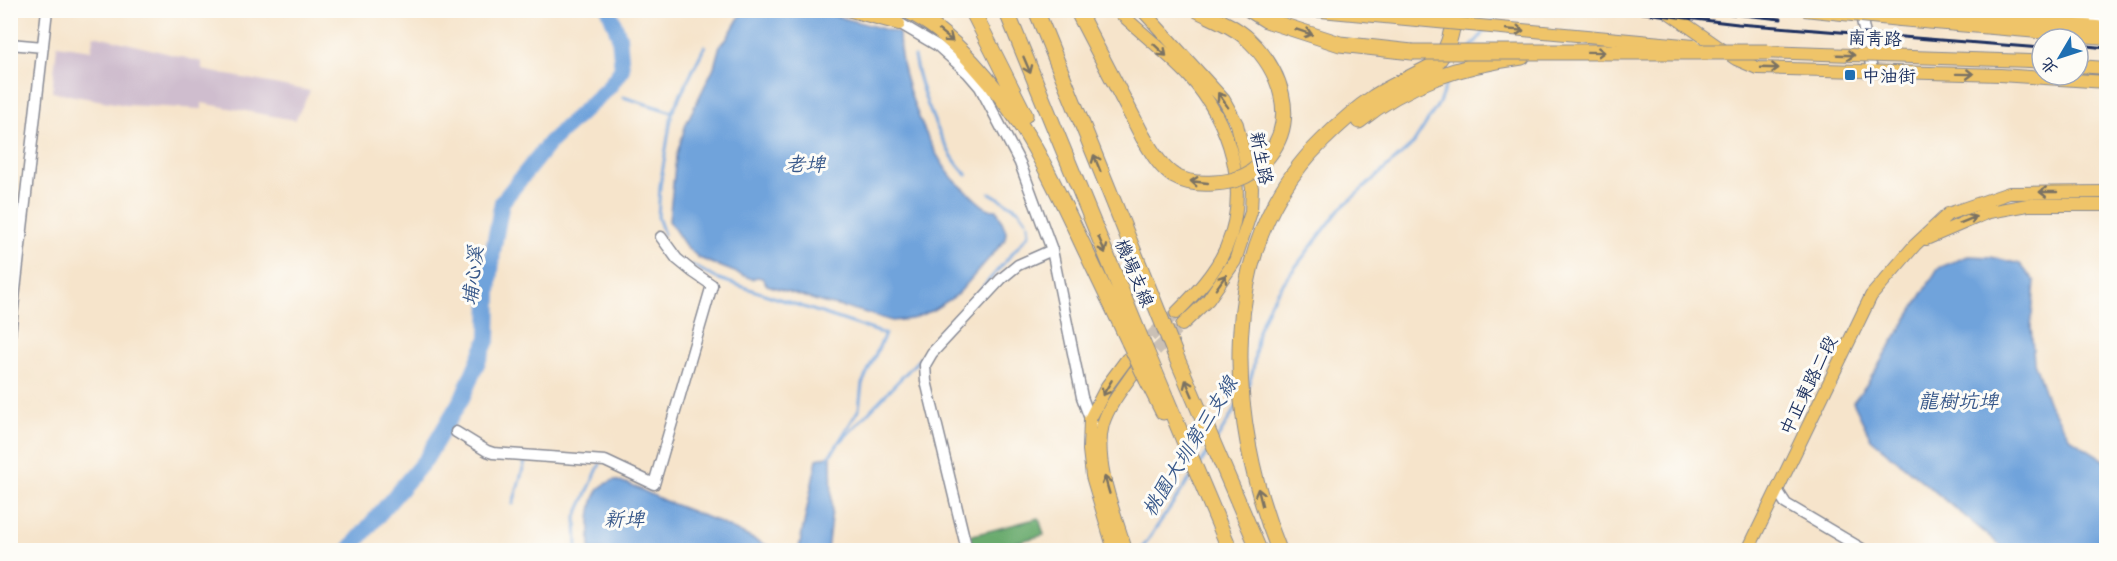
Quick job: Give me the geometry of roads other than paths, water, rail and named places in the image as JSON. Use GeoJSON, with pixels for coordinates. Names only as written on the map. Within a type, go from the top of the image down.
{"type":"FeatureCollection","features":[{"type":"Feature","properties":{"kind":"highway"},"geometry":{"type":"LineString","coordinates":[[972,10],[1024,113],[1042,160]]}},
{"type":"Feature","properties":{"kind":"highway","name":"機場支線"},"geometry":{"type":"LineString","coordinates":[[1006,10],[1134,337],[1145,375],[1186,450],[1229,550]]}},
{"type":"Feature","properties":{"kind":"highway","name":"機場支線"},"geometry":{"type":"LineString","coordinates":[[1036,10],[1203,422],[1259,550]]}},
{"type":"Feature","properties":{"kind":"highway"},"geometry":{"type":"LineString","coordinates":[[1077,10],[1143,136],[1161,163],[1174,176],[1193,183],[1225,183],[1254,172],[1272,152],[1283,125],[1285,107],[1283,93],[1270,66],[1249,40],[1223,22],[1197,10]]}},
{"type":"Feature","properties":{"kind":"highway"},"geometry":{"type":"LineString","coordinates":[[1250,10],[1266,20],[1340,44],[1412,52],[1767,52]]}},
{"type":"Feature","properties":{"kind":"highway"},"geometry":{"type":"LineString","coordinates":[[1279,550],[1265,517],[1248,441],[1239,352],[1240,321],[1259,239],[1280,195],[1293,175],[1322,141],[1373,98],[1434,65],[1439,60],[1451,39],[1455,10]]}},
{"type":"Feature","properties":{"kind":"highway"},"geometry":{"type":"LineString","coordinates":[[902,17],[932,24],[947,37],[990,81],[1027,132],[1134,337]]}},
{"type":"Feature","properties":{"kind":"highway"},"geometry":{"type":"LineString","coordinates":[[1259,239],[1309,169],[1369,113],[1390,99],[1440,75],[1470,65],[1560,51]]}},
{"type":"Feature","properties":{"kind":"main road"},"geometry":{"type":"LineString","coordinates":[[847,10],[902,17]]}},
{"type":"Feature","properties":{"kind":"main road","name":"新生路"},"geometry":{"type":"LineString","coordinates":[[1117,10],[1188,76],[1217,118],[1231,149],[1236,181],[1237,215],[1226,249],[1196,292],[1176,313]]}},
{"type":"Feature","properties":{"kind":"main road","name":"新生路"},"geometry":{"type":"LineString","coordinates":[[1142,10],[1224,100],[1237,124],[1252,188],[1251,212],[1235,261],[1208,300],[1182,325]]}},
{"type":"Feature","properties":{"kind":"main road","name":"南青路"},"geometry":{"type":"LineString","coordinates":[[1310,10],[1767,52],[2030,62]]}},
{"type":"Feature","properties":{"kind":"main road","name":"南青路"},"geometry":{"type":"LineString","coordinates":[[1665,10],[1736,59],[1757,68],[2000,75],[2106,82]]}},
{"type":"Feature","properties":{"kind":"main road","name":"南青路"},"geometry":{"type":"LineString","coordinates":[[1804,10],[2106,38]]}},
{"type":"Feature","properties":{"kind":"main road"},"geometry":{"type":"LineString","coordinates":[[1860,15],[1872,10]]}},
{"type":"Feature","properties":{"kind":"main road"},"geometry":{"type":"LineString","coordinates":[[1924,10],[2029,15],[2106,28]]}},
{"type":"Feature","properties":{"kind":"main road"},"geometry":{"type":"LineString","coordinates":[[2090,67],[2106,68]]}},
{"type":"Feature","properties":{"kind":"main road","name":"中正東路二段"},"geometry":{"type":"LineString","coordinates":[[1748,550],[1871,296],[1915,245],[1948,214],[2009,193],[2106,192]]}},
{"type":"Feature","properties":{"kind":"main road","name":"中正東路二段"},"geometry":{"type":"LineString","coordinates":[[1915,245],[1989,212],[2028,205],[2106,205]]}},
{"type":"Feature","properties":{"kind":"main road"},"geometry":{"type":"LineString","coordinates":[[1114,550],[1092,476],[1089,450],[1090,419],[1107,386],[1127,358]]}},
{"type":"Feature","properties":{"kind":"main road"},"geometry":{"type":"LineString","coordinates":[[1125,546],[1103,473],[1100,441],[1104,422],[1116,398],[1145,375]]}},
{"type":"Feature","properties":{"kind":"street"},"geometry":{"type":"LineString","coordinates":[[10,334],[47,10]]}},
{"type":"Feature","properties":{"kind":"street"},"geometry":{"type":"LineString","coordinates":[[877,10],[902,17],[968,73],[980,87],[1020,163],[1052,250],[1082,398],[1100,441]]}},
{"type":"Feature","properties":{"kind":"street"},"geometry":{"type":"LineString","coordinates":[[2069,10],[2075,17],[2106,17]]}},
{"type":"Feature","properties":{"kind":"street"},"geometry":{"type":"LineString","coordinates":[[1860,15],[1872,70]]}},
{"type":"Feature","properties":{"kind":"street"},"geometry":{"type":"LineString","coordinates":[[10,44],[43,47]]}},
{"type":"Feature","properties":{"kind":"street"},"geometry":{"type":"LineString","coordinates":[[456,432],[492,453],[605,461],[654,484],[712,285],[677,259],[661,237]]}},
{"type":"Feature","properties":{"kind":"street"},"geometry":{"type":"LineString","coordinates":[[967,550],[926,381],[925,365],[932,353],[1000,279],[1018,265],[1052,250]]}},
{"type":"Feature","properties":{"kind":"street"},"geometry":{"type":"LineString","coordinates":[[1777,490],[1786,504],[1864,550]]}},
{"type":"Feature","properties":{"kind":"water","name":"老埤"},"geometry":{"type":"Polygon","coordinates":[[[740,11],[817,11],[899,33],[903,68],[915,108],[941,162],[955,181],[983,206],[997,210],[1006,231],[1005,240],[957,295],[933,310],[912,319],[892,321],[824,303],[767,285],[762,278],[752,279],[699,258],[685,245],[669,221],[676,157],[686,124],[714,67],[720,45],[726,40],[740,16],[740,11]]]}},
{"type":"Feature","properties":{"kind":"water","name":"龍樹坑埤"},"geometry":{"type":"Polygon","coordinates":[[[1968,256],[1991,257],[2020,264],[2035,282],[2031,327],[2034,362],[2048,402],[2070,438],[2106,461],[2106,550],[2006,550],[1871,439],[1853,402],[1867,384],[1938,268],[1968,256]]]}},
{"type":"Feature","properties":{"kind":"water"},"geometry":{"type":"Polygon","coordinates":[[[831,455],[832,511],[827,550],[797,550],[817,459],[831,455]]]}},
{"type":"Feature","properties":{"kind":"water","name":"新埤"},"geometry":{"type":"Polygon","coordinates":[[[614,480],[629,484],[714,520],[776,550],[590,550],[590,517],[593,500],[601,487],[614,480]]]}},
{"type":"Feature","properties":{"kind":"waterway","name":"埔心溪"},"geometry":{"type":"LineString","coordinates":[[349,550],[426,459],[462,398],[488,338],[493,251],[502,202],[550,142],[609,87],[622,69],[619,36],[609,10]]}},
{"type":"Feature","properties":{"kind":"waterway","name":"桃園大圳第三支線"},"geometry":{"type":"LineString","coordinates":[[1493,22],[1503,10]]}},
{"type":"Feature","properties":{"kind":"waterway","name":"桃園大圳第三支線"},"geometry":{"type":"LineString","coordinates":[[1471,47],[1486,30]]}},
{"type":"Feature","properties":{"kind":"waterway"},"geometry":{"type":"LineString","coordinates":[[672,112],[705,46]]}},
{"type":"Feature","properties":{"kind":"waterway"},"geometry":{"type":"LineString","coordinates":[[914,57],[921,86],[941,137],[949,152],[967,175]]}},
{"type":"Feature","properties":{"kind":"waterway","name":"桃園大圳第三支線"},"geometry":{"type":"LineString","coordinates":[[1248,387],[1253,370],[1258,331],[1270,303],[1340,209],[1413,144],[1439,103],[1448,79]]}},
{"type":"Feature","properties":{"kind":"waterway"},"geometry":{"type":"LineString","coordinates":[[623,97],[672,112],[660,186],[658,217],[664,234]]}},
{"type":"Feature","properties":{"kind":"waterway"},"geometry":{"type":"LineString","coordinates":[[990,193],[1019,210],[1026,220]]}},
{"type":"Feature","properties":{"kind":"waterway"},"geometry":{"type":"LineString","coordinates":[[938,339],[1029,234],[1028,224]]}},
{"type":"Feature","properties":{"kind":"waterway"},"geometry":{"type":"LineString","coordinates":[[692,265],[716,278],[885,334],[862,384],[859,409],[837,445]]}},
{"type":"Feature","properties":{"kind":"waterway"},"geometry":{"type":"LineString","coordinates":[[841,441],[928,350]]}},
{"type":"Feature","properties":{"kind":"waterway","name":"桃園大圳第三支線"},"geometry":{"type":"LineString","coordinates":[[1217,439],[1237,406]]}},
{"type":"Feature","properties":{"kind":"waterway"},"geometry":{"type":"LineString","coordinates":[[829,456],[837,446]]}},
{"type":"Feature","properties":{"kind":"waterway","name":"桃園大圳第三支線"},"geometry":{"type":"LineString","coordinates":[[1200,464],[1210,449]]}},
{"type":"Feature","properties":{"kind":"waterway"},"geometry":{"type":"LineString","coordinates":[[513,504],[525,462]]}},
{"type":"Feature","properties":{"kind":"waterway"},"geometry":{"type":"LineString","coordinates":[[577,550],[576,517],[600,464]]}},
{"type":"Feature","properties":{"kind":"waterway","name":"桃園大圳第三支線"},"geometry":{"type":"LineString","coordinates":[[1141,550],[1193,474]]}},
{"type":"Feature","properties":{"kind":"tunnel"},"geometry":{"type":"LineString","coordinates":[[1137,349],[1176,313]]}},
{"type":"Feature","properties":{"kind":"tunnel"},"geometry":{"type":"LineString","coordinates":[[1143,363],[1182,325]]}},
{"type":"Feature","properties":{"kind":"railway"},"geometry":{"type":"LineString","coordinates":[[1618,10],[1738,24],[2030,47]]}},
{"type":"Feature","properties":{"kind":"railway"},"geometry":{"type":"LineString","coordinates":[[1695,10],[1781,19]]}},
{"type":"Feature","properties":{"kind":"railway"},"geometry":{"type":"LineString","coordinates":[[2090,46],[2106,48]]}},
{"type":"Feature","properties":{"kind":"place","name":"中油街"},"geometry":{"type":"Point","coordinates":[1850,75]}}]}
